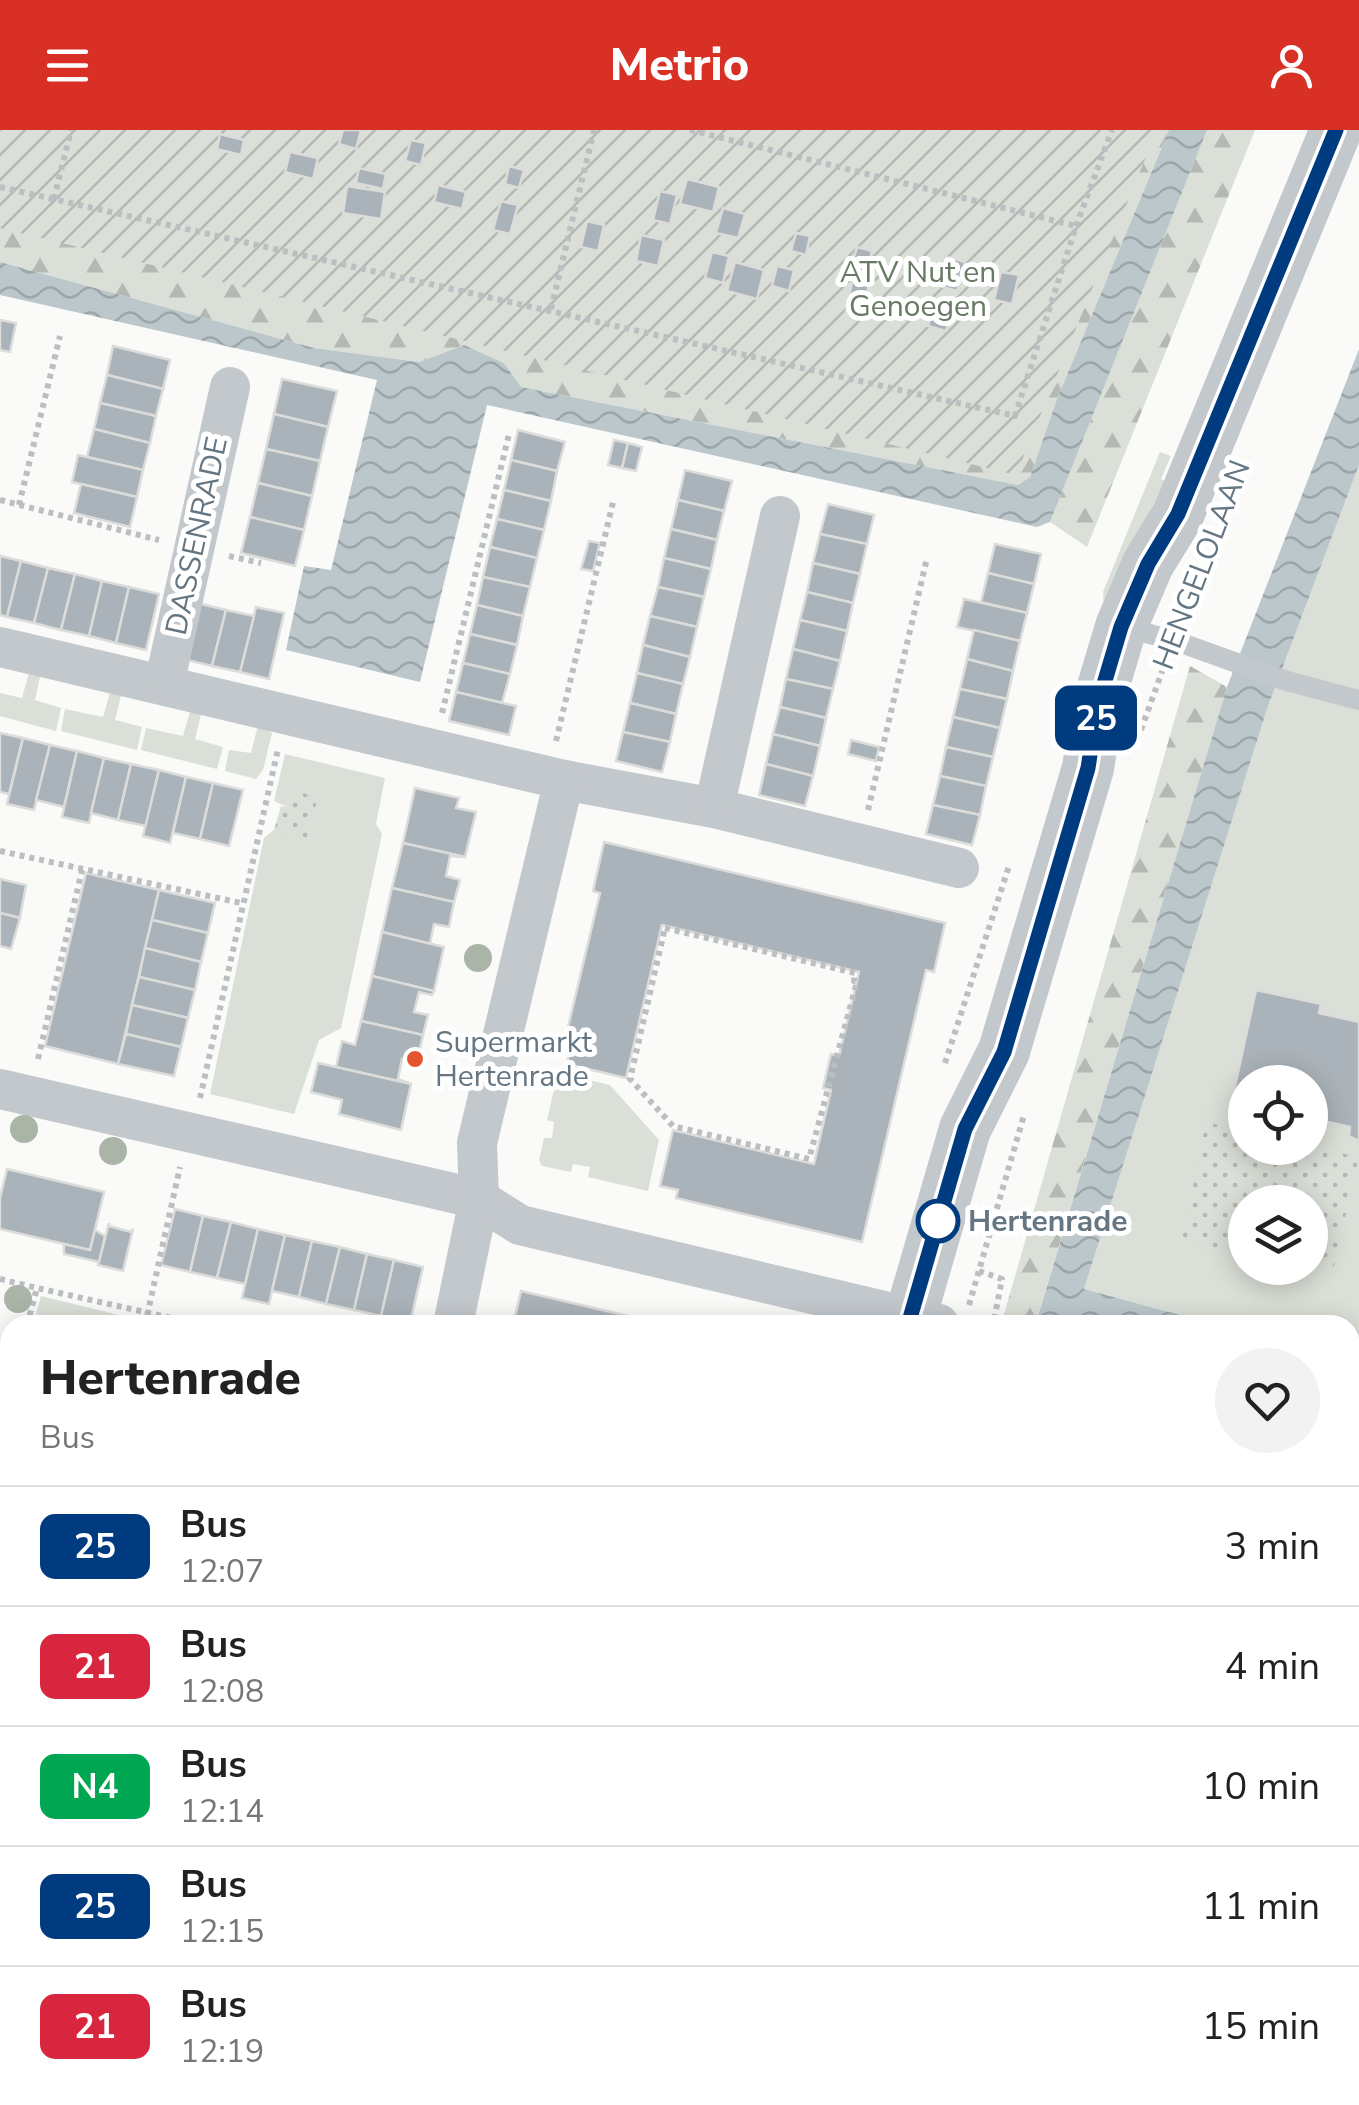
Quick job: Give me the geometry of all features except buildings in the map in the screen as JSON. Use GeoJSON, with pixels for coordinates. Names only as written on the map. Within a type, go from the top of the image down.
{"type":"FeatureCollection","features":[{"type":"Feature","properties":{"kind":"street","name":"HENGELOLAAN"},"geometry":{"type":"LineString","coordinates":[[935,1315],[995,1130],[1004,1052],[1088,768],[1121,714],[1173,573],[1178,514],[1336,130]]}},
{"type":"Feature","properties":{"kind":"street","name":"DASSENRADE"},"geometry":{"type":"LineString","coordinates":[[164,686],[230,387]]}},
{"type":"Feature","properties":{"kind":"street"},"geometry":{"type":"LineString","coordinates":[[714,808],[780,516]]}},
{"type":"Feature","properties":{"kind":"street"},"geometry":{"type":"LineString","coordinates":[[0,647],[556,778],[714,808],[960,868]]}},
{"type":"Feature","properties":{"kind":"street"},"geometry":{"type":"LineString","coordinates":[[455,1315],[479,1199],[477,1144],[556,778]]}},
{"type":"Feature","properties":{"kind":"street"},"geometry":{"type":"LineString","coordinates":[[15,1092],[479,1199],[520,1225],[911,1315]]}},
{"type":"Feature","properties":{"kind":"lane"},"geometry":{"type":"LineString","coordinates":[[1148,634],[1287,681],[1359,700]]}},
{"type":"Feature","properties":{"kind":"path"},"geometry":{"type":"LineString","coordinates":[[54,199],[71,130]]}},
{"type":"Feature","properties":{"kind":"path"},"geometry":{"type":"LineString","coordinates":[[551,309],[594,130]]}},
{"type":"Feature","properties":{"kind":"path"},"geometry":{"type":"LineString","coordinates":[[690,130],[1076,226]]}},
{"type":"Feature","properties":{"kind":"path"},"geometry":{"type":"LineString","coordinates":[[0,187],[1015,416],[1076,226],[1112,130]]}},
{"type":"Feature","properties":{"kind":"path"},"geometry":{"type":"LineString","coordinates":[[19,505],[60,336]]}},
{"type":"Feature","properties":{"kind":"path"},"geometry":{"type":"LineString","coordinates":[[434,748],[510,434]]}},
{"type":"Feature","properties":{"kind":"path"},"geometry":{"type":"LineString","coordinates":[[556,778],[614,498]]}},
{"type":"Feature","properties":{"kind":"path"},"geometry":{"type":"LineString","coordinates":[[0,500],[194,548]]}},
{"type":"Feature","properties":{"kind":"path"},"geometry":{"type":"LineString","coordinates":[[860,844],[928,558]]}},
{"type":"Feature","properties":{"kind":"path","name":"HENGELOLAAN"},"geometry":{"type":"LineString","coordinates":[[1136,744],[1148,634],[1201,566]]}},
{"type":"Feature","properties":{"kind":"path"},"geometry":{"type":"LineString","coordinates":[[147,1315],[286,714]]}},
{"type":"Feature","properties":{"kind":"path"},"geometry":{"type":"LineString","coordinates":[[0,851],[241,903]]}},
{"type":"Feature","properties":{"kind":"path"},"geometry":{"type":"LineString","coordinates":[[944,1067],[1010,860]]}},
{"type":"Feature","properties":{"kind":"path"},"geometry":{"type":"LineString","coordinates":[[15,1092],[82,870]]}},
{"type":"Feature","properties":{"kind":"path"},"geometry":{"type":"LineString","coordinates":[[665,928],[855,973],[855,982],[810,1159],[673,1126],[630,1080],[665,928]]}},
{"type":"Feature","properties":{"kind":"path"},"geometry":{"type":"LineString","coordinates":[[935,1315],[1027,1105]]}},
{"type":"Feature","properties":{"kind":"path"},"geometry":{"type":"LineString","coordinates":[[0,1279],[161,1315]]}},
{"type":"Feature","properties":{"kind":"path"},"geometry":{"type":"LineString","coordinates":[[30,1315],[37,1288]]}},
{"type":"Feature","properties":{"kind":"green space","name":"ATV Nut en Genoegen"},"geometry":{"type":"Polygon","coordinates":[[[0,130],[1157,130],[1016,475],[0,228],[0,130]]]}},
{"type":"Feature","properties":{"kind":"green space","name":"ATV Nut en Genoegen"},"geometry":{"type":"Polygon","coordinates":[[[1109,130],[1169,130],[1057,399],[1030,477],[1018,485],[521,387],[504,363],[464,345],[419,362],[314,348],[0,262],[0,210],[1109,130]]]}},
{"type":"Feature","properties":{"kind":"green space"},"geometry":{"type":"Polygon","coordinates":[[[1207,130],[1255,130],[1087,547],[1050,522],[1207,130]]]}},
{"type":"Feature","properties":{"kind":"green space"},"geometry":{"type":"Polygon","coordinates":[[[1160,452],[1171,456],[1161,479],[1171,484],[1104,610],[1103,592],[1160,452]]]}},
{"type":"Feature","properties":{"kind":"green space"},"geometry":{"type":"Polygon","coordinates":[[[1359,465],[1359,1315],[1180,1315],[1084,1289],[1268,706],[1359,465]]]}},
{"type":"Feature","properties":{"kind":"green space"},"geometry":{"type":"Polygon","coordinates":[[[1190,666],[1227,687],[1038,1315],[1004,1315],[1190,666]]]}},
{"type":"Feature","properties":{"kind":"green space"},"geometry":{"type":"Polygon","coordinates":[[[30,669],[41,672],[35,700],[61,708],[56,731],[0,716],[0,693],[22,698],[30,669]]]}},
{"type":"Feature","properties":{"kind":"green space"},"geometry":{"type":"Polygon","coordinates":[[[111,689],[122,692],[115,720],[142,727],[137,750],[61,731],[65,709],[103,717],[111,689]]]}},
{"type":"Feature","properties":{"kind":"green space"},"geometry":{"type":"Polygon","coordinates":[[[191,708],[202,711],[195,739],[223,747],[217,769],[141,750],[146,728],[183,736],[191,708]]]}},
{"type":"Feature","properties":{"kind":"green space"},"geometry":{"type":"Polygon","coordinates":[[[258,725],[272,733],[263,770],[256,779],[225,771],[229,750],[251,753],[258,725]]]}},
{"type":"Feature","properties":{"kind":"green space"},"geometry":{"type":"Polygon","coordinates":[[[285,754],[385,778],[376,824],[382,834],[341,1028],[319,1040],[294,1114],[210,1094],[264,838],[274,830],[308,838],[318,798],[291,790],[287,807],[274,801],[285,754]]]}},
{"type":"Feature","properties":{"kind":"green space"},"geometry":{"type":"Polygon","coordinates":[[[291,790],[318,797],[308,839],[274,830],[291,790]]]}},
{"type":"Feature","properties":{"kind":"green space"},"geometry":{"type":"Polygon","coordinates":[[[558,1073],[610,1085],[659,1140],[648,1191],[588,1177],[590,1167],[573,1164],[571,1172],[542,1166],[539,1160],[544,1138],[552,1138],[554,1122],[547,1120],[558,1073]]]}},
{"type":"Feature","properties":{"kind":"green space"},"geometry":{"type":"Polygon","coordinates":[[[1206,1122],[1228,1127],[1228,1165],[1328,1165],[1328,1150],[1359,1157],[1332,1274],[1328,1273],[1328,1185],[1228,1185],[1228,1250],[1182,1240],[1206,1122]]]}},
{"type":"Feature","properties":{"kind":"green space"},"geometry":{"type":"Polygon","coordinates":[[[41,1296],[119,1315],[36,1315],[41,1296]]]}},
{"type":"Feature","properties":{"kind":"water"},"geometry":{"type":"Polygon","coordinates":[[[1169,130],[1207,130],[1050,522],[1037,527],[487,405],[420,682],[286,650],[304,566],[331,570],[377,380],[0,295],[0,262],[314,348],[419,362],[464,345],[504,363],[521,387],[1018,485],[1030,477],[1057,399],[1169,130]]]}},
{"type":"Feature","properties":{"kind":"water"},"geometry":{"type":"Polygon","coordinates":[[[1359,349],[1359,465],[1268,706],[1084,1289],[1180,1315],[1038,1315],[1227,687],[1359,349]]]}},
{"type":"Feature","properties":{"kind":"bus line","name":"25"},"geometry":{"type":"LineString","coordinates":[[911,1315],[965,1129],[1004,1052],[1088,768],[1098,704],[1121,627],[1148,564],[1178,514],[1336,130]]}},
{"type":"Feature","properties":{"kind":"place","name":"Supermarkt Hertenrade"},"geometry":{"type":"Point","coordinates":[415,1059]}},
{"type":"Feature","properties":{"kind":"place","name":"Hertenrade"},"geometry":{"type":"Point","coordinates":[938,1221]}}]}
